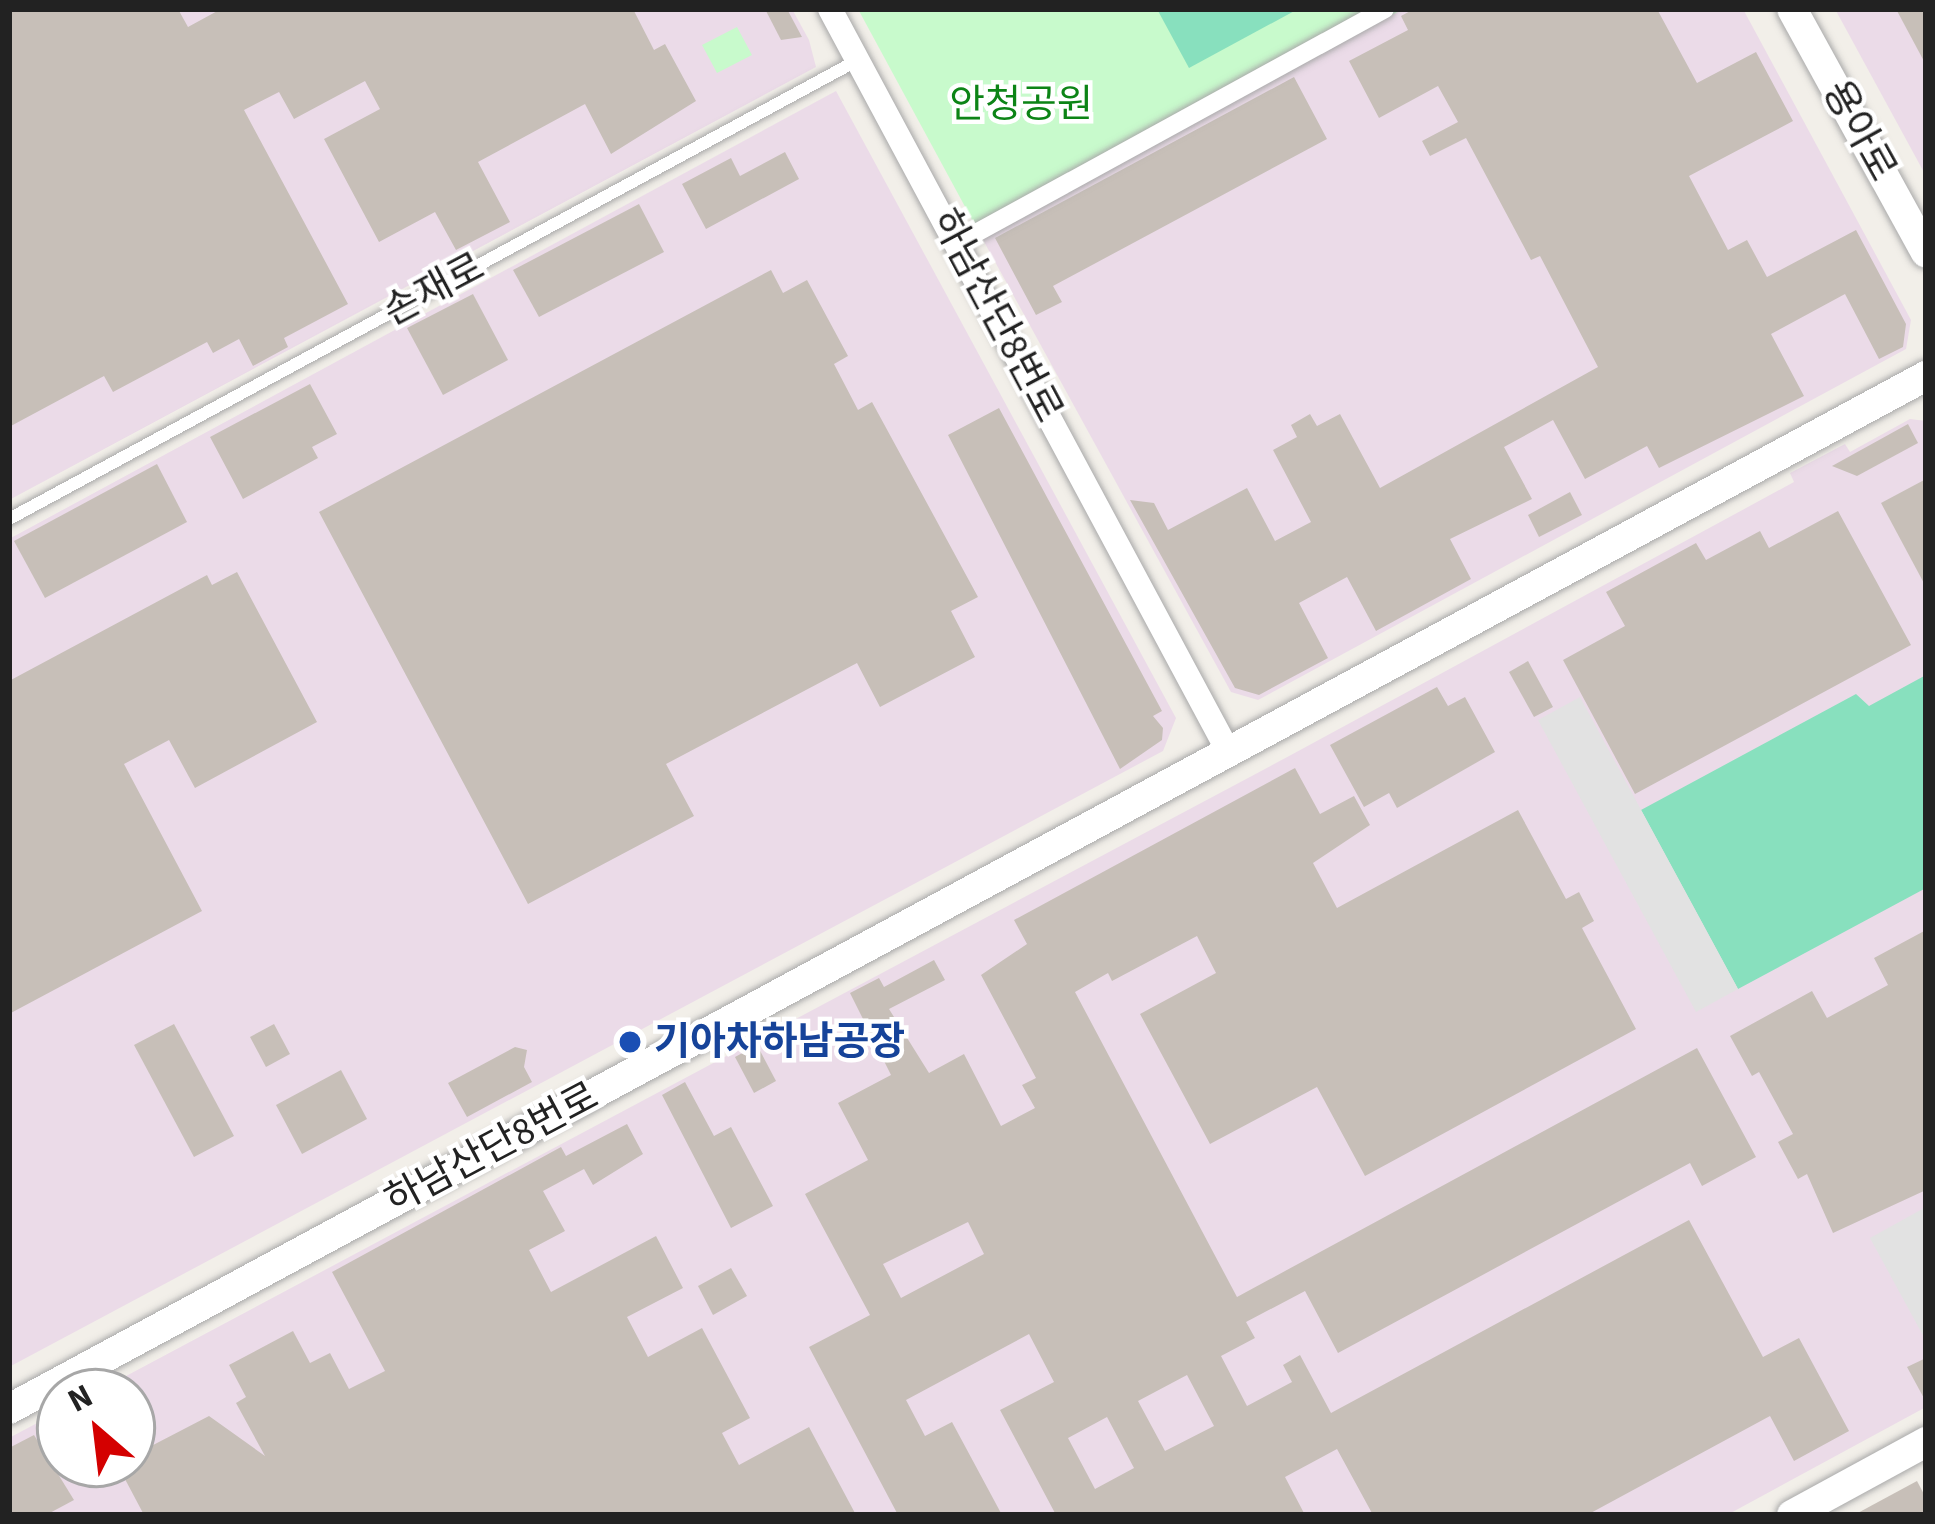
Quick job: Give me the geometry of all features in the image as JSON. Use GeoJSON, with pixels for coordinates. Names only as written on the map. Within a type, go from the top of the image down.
{"type":"FeatureCollection","features":[{"type":"Feature","properties":{"kind":"street","name":"하남산단8번로"},"geometry":{"type":"LineString","coordinates":[[830,9],[1228,751]]}},
{"type":"Feature","properties":{"kind":"street"},"geometry":{"type":"LineString","coordinates":[[956,244],[1385,9]]}},
{"type":"Feature","properties":{"kind":"street","name":"용아로"},"geometry":{"type":"LineString","coordinates":[[1792,9],[1926,253]]}},
{"type":"Feature","properties":{"kind":"street","name":"하남산단8번로"},"geometry":{"type":"LineString","coordinates":[[9,1409],[1926,376]]}},
{"type":"Feature","properties":{"kind":"street"},"geometry":{"type":"LineString","coordinates":[[1792,1515],[1926,1442]]}},
{"type":"Feature","properties":{"kind":"lane","name":"손재로"},"geometry":{"type":"LineString","coordinates":[[9,519],[858,60]]}},
{"type":"Feature","properties":{"kind":"shaded area"},"geometry":{"type":"Polygon","coordinates":[[[9,9],[792,9],[809,40],[816,67],[9,500],[9,9]]]}},
{"type":"Feature","properties":{"kind":"shaded area"},"geometry":{"type":"Polygon","coordinates":[[[1403,9],[1743,9],[1911,320],[1906,349],[1258,700],[1231,692],[982,238],[1403,9]]]}},
{"type":"Feature","properties":{"kind":"shaded area"},"geometry":{"type":"Polygon","coordinates":[[[1835,9],[1926,9],[1926,176],[1835,9]]]}},
{"type":"Feature","properties":{"kind":"shaded area"},"geometry":{"type":"Polygon","coordinates":[[[836,91],[1176,718],[1163,751],[9,1367],[9,539],[836,91]]]}},
{"type":"Feature","properties":{"kind":"shaded area"},"geometry":{"type":"Polygon","coordinates":[[[1910,419],[1926,421],[1926,1407],[1727,1515],[9,1515],[9,1438],[36,1424],[36,1488],[156,1488],[156,1368],[141,1368],[1794,482],[1790,473],[1845,444],[1850,452],[1910,419]]]}},
{"type":"Feature","properties":{"kind":"shaded area"},"geometry":{"type":"Polygon","coordinates":[[[1580,697],[1738,989],[1696,1012],[1538,720],[1580,697]]]}},
{"type":"Feature","properties":{"kind":"shaded area"},"geometry":{"type":"Polygon","coordinates":[[[1926,1207],[1926,1341],[1870,1238],[1926,1207]]]}},
{"type":"Feature","properties":{"kind":"green space","name":"안청공원"},"geometry":{"type":"Polygon","coordinates":[[[858,9],[1403,9],[982,238],[858,9]]]}},
{"type":"Feature","properties":{"kind":"green space"},"geometry":{"type":"Polygon","coordinates":[[[1157,9],[1298,9],[1189,68],[1157,9]]]}},
{"type":"Feature","properties":{"kind":"green space"},"geometry":{"type":"Polygon","coordinates":[[[737,27],[752,55],[717,73],[702,45],[737,27]]]}},
{"type":"Feature","properties":{"kind":"green space"},"geometry":{"type":"Polygon","coordinates":[[[1926,675],[1926,888],[1738,989],[1641,810],[1856,694],[1869,706],[1926,675]]]}},
{"type":"Feature","properties":{"kind":"building"},"geometry":{"type":"Polygon","coordinates":[[[9,9],[178,9],[188,27],[221,9],[633,9],[654,50],[665,44],[696,101],[611,154],[585,104],[478,162],[510,222],[456,250],[435,212],[379,242],[324,139],[380,109],[365,81],[294,119],[279,92],[244,110],[348,304],[284,338],[288,347],[253,366],[239,339],[213,353],[207,342],[113,392],[104,376],[9,427],[9,9]]]}},
{"type":"Feature","properties":{"kind":"building"},"geometry":{"type":"Polygon","coordinates":[[[765,9],[787,9],[802,37],[781,40],[765,9]]]}},
{"type":"Feature","properties":{"kind":"building"},"geometry":{"type":"Polygon","coordinates":[[[1414,9],[1657,9],[1697,83],[1756,52],[1793,121],[1689,176],[1728,250],[1747,240],[1767,277],[1856,230],[1906,324],[1903,347],[1879,359],[1845,294],[1771,334],[1804,396],[1659,468],[1647,446],[1585,479],[1553,420],[1504,447],[1532,499],[1450,539],[1471,579],[1376,631],[1347,577],[1299,603],[1328,658],[1259,695],[1235,688],[1130,500],[1154,503],[1168,530],[1247,488],[1275,541],[1311,522],[1273,450],[1297,437],[1291,425],[1310,414],[1317,426],[1340,414],[1380,488],[1598,367],[1540,256],[1531,260],[1466,138],[1430,156],[1422,141],[1458,122],[1438,86],[1379,118],[1349,61],[1408,30],[1401,16],[1414,9]]]}},
{"type":"Feature","properties":{"kind":"building"},"geometry":{"type":"Polygon","coordinates":[[[1896,9],[1926,9],[1926,65],[1896,9]]]}},
{"type":"Feature","properties":{"kind":"building"},"geometry":{"type":"Polygon","coordinates":[[[1294,77],[1327,139],[1053,286],[1062,302],[1036,315],[995,238],[1294,77]]]}},
{"type":"Feature","properties":{"kind":"building"},"geometry":{"type":"Polygon","coordinates":[[[785,152],[799,179],[706,229],[682,184],[731,158],[740,176],[785,152]]]}},
{"type":"Feature","properties":{"kind":"building"},"geometry":{"type":"Polygon","coordinates":[[[639,204],[664,252],[539,317],[513,270],[639,204]]]}},
{"type":"Feature","properties":{"kind":"building"},"geometry":{"type":"Polygon","coordinates":[[[771,270],[783,293],[807,280],[848,356],[834,364],[858,410],[872,402],[978,597],[951,611],[975,657],[880,707],[857,663],[666,764],[694,816],[528,904],[319,512],[771,270]]]}},
{"type":"Feature","properties":{"kind":"building"},"geometry":{"type":"Polygon","coordinates":[[[473,294],[508,360],[443,395],[407,328],[473,294]]]}},
{"type":"Feature","properties":{"kind":"building"},"geometry":{"type":"Polygon","coordinates":[[[310,384],[337,434],[312,447],[318,458],[243,499],[210,437],[310,384]]]}},
{"type":"Feature","properties":{"kind":"building"},"geometry":{"type":"Polygon","coordinates":[[[999,408],[1162,711],[1153,716],[1163,728],[1162,740],[1120,769],[948,435],[999,408]]]}},
{"type":"Feature","properties":{"kind":"building"},"geometry":{"type":"Polygon","coordinates":[[[1908,424],[1918,443],[1857,476],[1832,466],[1908,424]]]}},
{"type":"Feature","properties":{"kind":"building"},"geometry":{"type":"Polygon","coordinates":[[[157,464],[187,522],[45,598],[14,541],[157,464]]]}},
{"type":"Feature","properties":{"kind":"building"},"geometry":{"type":"Polygon","coordinates":[[[1926,479],[1926,587],[1881,503],[1926,479]]]}},
{"type":"Feature","properties":{"kind":"building"},"geometry":{"type":"Polygon","coordinates":[[[1570,492],[1582,515],[1539,537],[1528,515],[1570,492]]]}},
{"type":"Feature","properties":{"kind":"building"},"geometry":{"type":"Polygon","coordinates":[[[1838,511],[1911,645],[1635,794],[1563,660],[1625,626],[1606,592],[1696,543],[1706,560],[1760,531],[1769,548],[1838,511]]]}},
{"type":"Feature","properties":{"kind":"building"},"geometry":{"type":"Polygon","coordinates":[[[237,572],[317,722],[195,788],[169,740],[124,764],[202,911],[9,1014],[9,681],[207,575],[212,585],[237,572]]]}},
{"type":"Feature","properties":{"kind":"building"},"geometry":{"type":"Polygon","coordinates":[[[1528,661],[1553,707],[1534,717],[1509,672],[1528,661]]]}},
{"type":"Feature","properties":{"kind":"building"},"geometry":{"type":"Polygon","coordinates":[[[1437,687],[1448,706],[1465,697],[1495,752],[1397,808],[1389,793],[1364,807],[1330,745],[1437,687]]]}},
{"type":"Feature","properties":{"kind":"building"},"geometry":{"type":"Polygon","coordinates":[[[1295,768],[1320,814],[1354,796],[1370,825],[1313,863],[1337,908],[1518,810],[1566,899],[1579,892],[1594,921],[1582,928],[1636,1029],[1365,1176],[1317,1087],[1210,1144],[1140,1014],[1216,973],[1197,936],[1112,981],[1108,973],[1075,992],[1237,1297],[1697,1048],[1756,1157],[1702,1186],[1690,1163],[1338,1353],[1305,1291],[1246,1322],[1255,1338],[1221,1356],[1247,1406],[1292,1382],[1283,1365],[1300,1355],[1331,1413],[1689,1220],[1763,1357],[1799,1338],[1849,1431],[1794,1461],[1770,1416],[1587,1515],[1373,1515],[1337,1449],[1285,1477],[1305,1515],[1056,1515],[1000,1410],[1054,1382],[1029,1334],[906,1400],[925,1436],[952,1422],[1002,1515],[898,1515],[809,1347],[870,1315],[805,1194],[868,1160],[838,1103],[891,1075],[850,993],[879,978],[884,987],[934,960],[945,980],[889,1009],[929,1073],[964,1054],[1001,1126],[1035,1108],[1022,1085],[1036,1078],[981,975],[1027,944],[1014,920],[1295,768]],[[968,1222],[883,1264],[901,1298],[984,1254],[968,1222]],[[1187,1375],[1138,1401],[1165,1451],[1214,1426],[1187,1375]],[[1107,1417],[1068,1438],[1095,1489],[1134,1468],[1107,1417]]]}},
{"type":"Feature","properties":{"kind":"building"},"geometry":{"type":"Polygon","coordinates":[[[1926,930],[1926,1190],[1833,1233],[1807,1174],[1798,1179],[1778,1142],[1793,1134],[1759,1072],[1752,1076],[1730,1036],[1812,991],[1827,1018],[1888,985],[1874,958],[1926,930]]]}},
{"type":"Feature","properties":{"kind":"building"},"geometry":{"type":"Polygon","coordinates":[[[174,1024],[234,1136],[194,1157],[134,1045],[174,1024]]]}},
{"type":"Feature","properties":{"kind":"building"},"geometry":{"type":"Polygon","coordinates":[[[274,1024],[290,1054],[266,1067],[250,1037],[274,1024]]]}},
{"type":"Feature","properties":{"kind":"building"},"geometry":{"type":"Polygon","coordinates":[[[757,1045],[776,1081],[754,1093],[735,1057],[757,1045]]]}},
{"type":"Feature","properties":{"kind":"building"},"geometry":{"type":"Polygon","coordinates":[[[515,1047],[527,1050],[524,1067],[532,1082],[467,1117],[448,1083],[515,1047]]]}},
{"type":"Feature","properties":{"kind":"building"},"geometry":{"type":"Polygon","coordinates":[[[341,1070],[367,1119],[302,1154],[276,1105],[341,1070]]]}},
{"type":"Feature","properties":{"kind":"building"},"geometry":{"type":"Polygon","coordinates":[[[685,1082],[714,1136],[731,1127],[773,1206],[731,1228],[662,1095],[685,1082]]]}},
{"type":"Feature","properties":{"kind":"building"},"geometry":{"type":"Polygon","coordinates":[[[627,1124],[643,1154],[593,1185],[584,1169],[543,1191],[565,1231],[529,1250],[551,1292],[656,1236],[683,1288],[627,1317],[648,1357],[702,1328],[750,1418],[722,1433],[739,1465],[809,1427],[856,1515],[144,1515],[130,1488],[156,1488],[156,1444],[209,1416],[265,1456],[236,1403],[246,1397],[229,1365],[293,1331],[310,1363],[330,1353],[349,1389],[385,1371],[332,1272],[561,1147],[566,1156],[627,1124]]]}},
{"type":"Feature","properties":{"kind":"building"},"geometry":{"type":"Polygon","coordinates":[[[731,1268],[747,1296],[713,1315],[698,1286],[731,1268]]]}},
{"type":"Feature","properties":{"kind":"building"},"geometry":{"type":"Polygon","coordinates":[[[1926,1358],[1926,1402],[1907,1367],[1926,1358]]]}},
{"type":"Feature","properties":{"kind":"building"},"geometry":{"type":"Polygon","coordinates":[[[34,1435],[36,1488],[67,1488],[74,1500],[46,1515],[9,1515],[9,1448],[34,1435]]]}},
{"type":"Feature","properties":{"kind":"building"},"geometry":{"type":"Polygon","coordinates":[[[1917,1481],[1926,1498],[1926,1515],[1854,1515],[1917,1481]]]}},
{"type":"Feature","properties":{"kind":"place","name":"기아차하남공장"},"geometry":{"type":"Point","coordinates":[630,1042]}}]}
